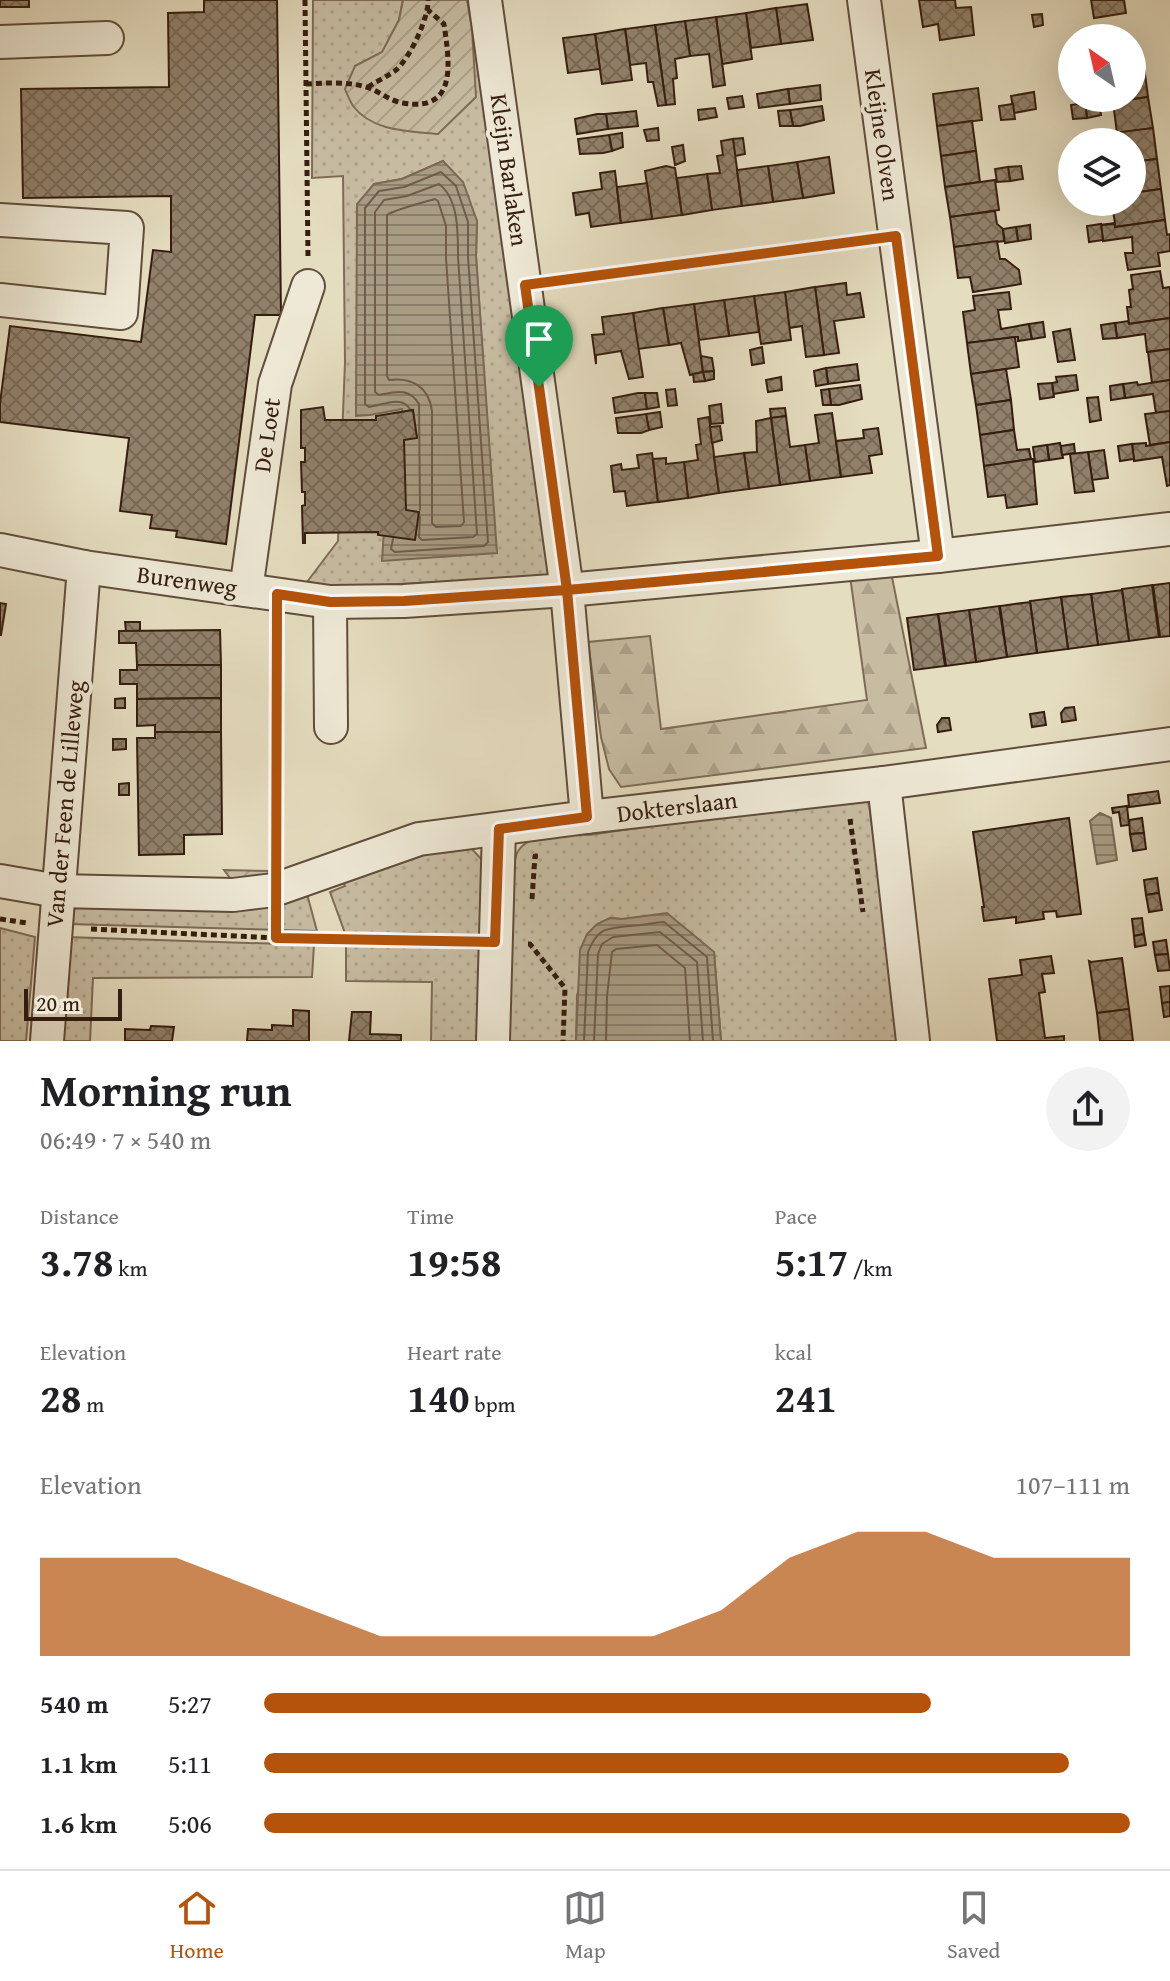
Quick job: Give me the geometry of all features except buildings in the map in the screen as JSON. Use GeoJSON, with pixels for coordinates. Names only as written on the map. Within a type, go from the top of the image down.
{"type":"FeatureCollection","features":[{"type":"Feature","properties":{"kind":"street","name":"Kleijn Barlaken"},"geometry":{"type":"LineString","coordinates":[[485,0],[567,590],[587,817]]}},
{"type":"Feature","properties":{"kind":"street","name":"Kleijne Olven"},"geometry":{"type":"LineString","coordinates":[[864,0],[938,556]]}},
{"type":"Feature","properties":{"kind":"street"},"geometry":{"type":"LineString","coordinates":[[0,42],[107,38]]}},
{"type":"Feature","properties":{"kind":"street"},"geometry":{"type":"LineString","coordinates":[[0,220],[127,228],[121,313],[0,300]]}},
{"type":"Feature","properties":{"kind":"street","name":"De Loet"},"geometry":{"type":"LineString","coordinates":[[261,592],[275,384],[308,286]]}},
{"type":"Feature","properties":{"kind":"street","name":"Burenweg"},"geometry":{"type":"LineString","coordinates":[[0,550],[84,567],[330,602],[404,601],[567,590],[938,556],[1170,529]]}},
{"type":"Feature","properties":{"kind":"street","name":"Van der Feen de Lilleweg"},"geometry":{"type":"LineString","coordinates":[[47,1041],[84,567]]}},
{"type":"Feature","properties":{"kind":"street"},"geometry":{"type":"LineString","coordinates":[[330,602],[331,727]]}},
{"type":"Feature","properties":{"kind":"street","name":"Dokterslaan"},"geometry":{"type":"LineString","coordinates":[[0,881],[58,891],[233,895],[278,888],[419,839],[884,783],[1170,744]]}},
{"type":"Feature","properties":{"kind":"street"},"geometry":{"type":"LineString","coordinates":[[884,783],[913,1041]]}},
{"type":"Feature","properties":{"kind":"street"},"geometry":{"type":"LineString","coordinates":[[493,1041],[499,829]]}},
{"type":"Feature","properties":{"kind":"path"},"geometry":{"type":"LineString","coordinates":[[305,0],[308,286]]}},
{"type":"Feature","properties":{"kind":"path"},"geometry":{"type":"LineString","coordinates":[[368,87],[397,69],[412,49],[428,10],[428,0]]}},
{"type":"Feature","properties":{"kind":"path"},"geometry":{"type":"LineString","coordinates":[[306,84],[336,82],[368,87],[399,103],[423,105],[439,96],[449,79],[444,24],[428,10]]}},
{"type":"Feature","properties":{"kind":"path"},"geometry":{"type":"LineString","coordinates":[[525,285],[896,236]]}},
{"type":"Feature","properties":{"kind":"path"},"geometry":{"type":"LineString","coordinates":[[261,592],[278,888],[276,938]]}},
{"type":"Feature","properties":{"kind":"path"},"geometry":{"type":"LineString","coordinates":[[849,812],[864,919]]}},
{"type":"Feature","properties":{"kind":"path"},"geometry":{"type":"LineString","coordinates":[[532,900],[535,856],[548,854]]}},
{"type":"Feature","properties":{"kind":"path"},"geometry":{"type":"LineString","coordinates":[[91,929],[276,938],[530,944],[565,988],[563,1041]]}},
{"type":"Feature","properties":{"kind":"green space"},"geometry":{"type":"Polygon","coordinates":[[[313,0],[403,0],[399,20],[382,53],[355,66],[472,29],[467,0],[475,0],[554,576],[340,587],[307,582],[338,541],[345,362],[343,176],[312,178],[313,0]],[[443,161],[402,179],[374,184],[402,409],[402,531],[496,553],[476,256],[477,221],[443,161]]]}},
{"type":"Feature","properties":{"kind":"green space"},"geometry":{"type":"Polygon","coordinates":[[[403,0],[467,0],[476,97],[438,134],[392,129],[371,121],[353,106],[345,89],[355,66],[382,52],[399,20],[403,0]]]}},
{"type":"Feature","properties":{"kind":"green space"},"geometry":{"type":"Polygon","coordinates":[[[891,572],[926,748],[621,787],[609,769],[601,737],[588,642],[650,636],[661,729],[867,700],[850,576],[891,572]]]}},
{"type":"Feature","properties":{"kind":"green space"},"geometry":{"type":"Polygon","coordinates":[[[868,797],[902,1041],[721,1041],[714,953],[622,919],[610,918],[577,995],[576,1041],[506,1041],[514,866],[522,846],[550,836],[589,835],[841,798],[868,797]]]}},
{"type":"Feature","properties":{"kind":"green space"},"geometry":{"type":"Polygon","coordinates":[[[471,848],[484,862],[486,938],[417,933],[345,933],[330,892],[345,886],[343,881],[424,851],[471,848]]]}},
{"type":"Feature","properties":{"kind":"green space"},"geometry":{"type":"Polygon","coordinates":[[[224,870],[271,871],[274,875],[233,882],[224,870]]]}},
{"type":"Feature","properties":{"kind":"green space"},"geometry":{"type":"Polygon","coordinates":[[[307,894],[317,931],[68,924],[74,909],[85,904],[307,894]]]}},
{"type":"Feature","properties":{"kind":"green space"},"geometry":{"type":"Polygon","coordinates":[[[0,928],[35,937],[26,1041],[0,1041],[0,928]]]}},
{"type":"Feature","properties":{"kind":"green space"},"geometry":{"type":"Polygon","coordinates":[[[66,937],[314,945],[312,977],[93,978],[90,1041],[60,1041],[66,937]]]}},
{"type":"Feature","properties":{"kind":"green space"},"geometry":{"type":"Polygon","coordinates":[[[346,945],[486,949],[481,1041],[431,1041],[432,982],[346,981],[346,945]]]}},
{"type":"Feature","properties":{"kind":"water"},"geometry":{"type":"Polygon","coordinates":[[[443,161],[463,182],[477,221],[476,256],[497,553],[382,561],[384,530],[402,530],[402,409],[356,416],[357,204],[374,184],[402,179],[443,161]]]}},
{"type":"Feature","properties":{"kind":"water"},"geometry":{"type":"Polygon","coordinates":[[[1100,813],[1111,818],[1117,860],[1097,864],[1090,821],[1100,813]]]}},
{"type":"Feature","properties":{"kind":"water"},"geometry":{"type":"Polygon","coordinates":[[[667,913],[714,952],[721,1041],[576,1041],[580,950],[587,934],[597,924],[610,918],[667,913]]]}},
{"type":"Feature","properties":{"kind":"route"},"geometry":{"type":"LineString","coordinates":[[539,387],[525,285],[896,236],[938,556],[567,590],[587,817],[499,829],[495,942],[276,938],[277,594],[330,602],[404,601],[567,590],[539,387]]}}]}
